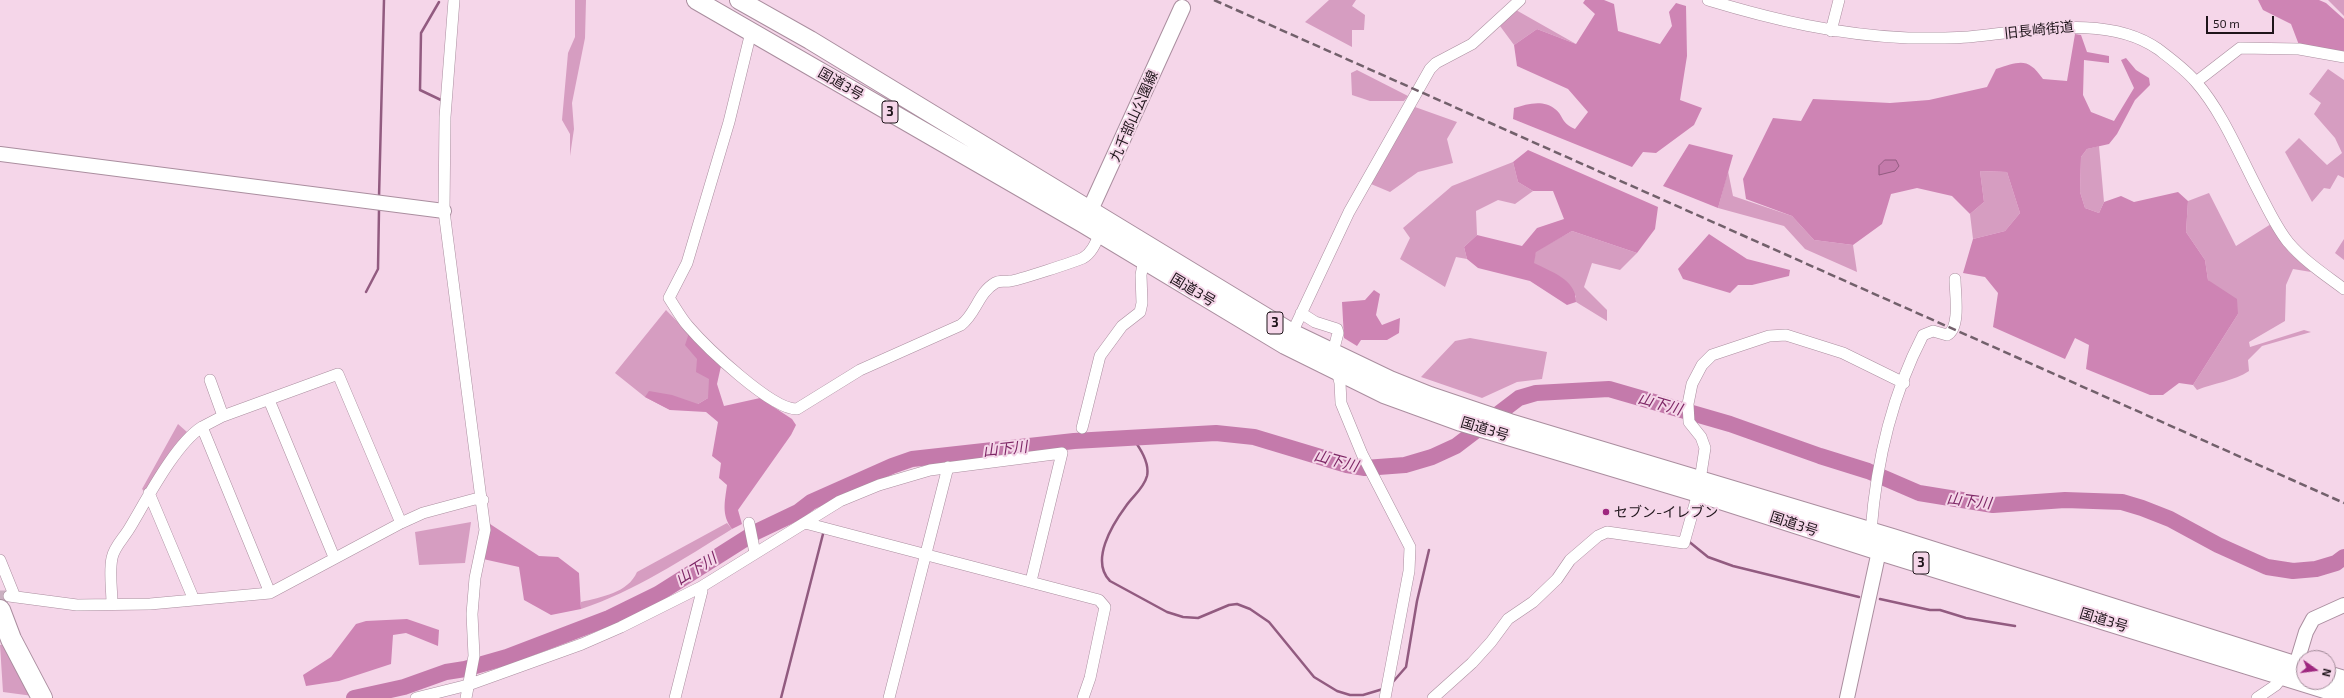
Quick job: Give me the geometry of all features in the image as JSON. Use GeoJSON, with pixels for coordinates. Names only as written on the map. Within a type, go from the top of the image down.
{"type":"FeatureCollection","features":[{"type":"Feature","properties":{"kind":"highway","name":"国道3号"},"geometry":{"type":"LineString","coordinates":[[696,0],[751,32],[1088,217],[1292,333],[1466,416]]}},
{"type":"Feature","properties":{"kind":"highway","name":"国道3号"},"geometry":{"type":"LineString","coordinates":[[739,0],[810,40],[1088,217],[1100,233],[1285,345],[1384,394],[1466,416],[1699,486],[1871,531],[2294,670],[2344,695]]}},
{"type":"Feature","properties":{"kind":"highway","name":"国道3号"},"geometry":{"type":"LineString","coordinates":[[1699,486],[1880,551],[2294,670]]}},
{"type":"Feature","properties":{"kind":"highway"},"geometry":{"type":"LineString","coordinates":[[8,601],[11,639],[38,692]]}},
{"type":"Feature","properties":{"kind":"main road","name":"九千部山公園線"},"geometry":{"type":"LineString","coordinates":[[1088,217],[1182,8]]}},
{"type":"Feature","properties":{"kind":"street"},"geometry":{"type":"LineString","coordinates":[[454,0],[445,117],[444,211],[483,500],[485,530],[475,578],[472,614],[474,656],[466,698]]}},
{"type":"Feature","properties":{"kind":"street"},"geometry":{"type":"LineString","coordinates":[[1292,333],[1349,212],[1430,70],[1436,63],[1472,44],[1520,0]]}},
{"type":"Feature","properties":{"kind":"street","name":"旧長崎街道"},"geometry":{"type":"LineString","coordinates":[[1708,0],[1763,16],[1831,31],[1909,38],[1974,37],[2077,26],[2122,34],[2155,47],[2196,82],[2220,119],[2274,221],[2288,242],[2311,265],[2344,288]]}},
{"type":"Feature","properties":{"kind":"street"},"geometry":{"type":"LineString","coordinates":[[1831,31],[1839,0]]}},
{"type":"Feature","properties":{"kind":"street"},"geometry":{"type":"LineString","coordinates":[[751,32],[730,122],[688,263],[669,298],[688,326],[722,360],[750,385],[789,410],[797,409],[860,370],[961,325],[971,316],[975,305],[987,289],[996,282],[1010,281],[1083,258],[1093,249],[1100,233]]}},
{"type":"Feature","properties":{"kind":"street"},"geometry":{"type":"LineString","coordinates":[[2196,82],[2240,48],[2299,49],[2344,57]]}},
{"type":"Feature","properties":{"kind":"street"},"geometry":{"type":"LineString","coordinates":[[0,154],[444,211]]}},
{"type":"Feature","properties":{"kind":"street"},"geometry":{"type":"LineString","coordinates":[[1082,428],[1100,356],[1122,326],[1140,312],[1142,303],[1141,275],[1144,259]]}},
{"type":"Feature","properties":{"kind":"street"},"geometry":{"type":"LineString","coordinates":[[1847,698],[1880,551],[1871,531],[1875,487],[1890,421],[1923,335],[1933,331],[1947,335],[1953,329],[1957,316],[1954,298],[1955,279]]}},
{"type":"Feature","properties":{"kind":"street"},"geometry":{"type":"LineString","coordinates":[[1301,313],[1315,322],[1337,329],[1338,333],[1333,352],[1340,383],[1341,403],[1364,458],[1410,547],[1409,570],[1385,697]]}},
{"type":"Feature","properties":{"kind":"street"},"geometry":{"type":"LineString","coordinates":[[1433,698],[1472,663],[1491,642],[1508,619],[1533,602],[1549,588],[1570,560],[1598,536],[1607,532],[1612,532],[1685,538],[1699,486],[1705,448],[1701,437],[1689,422],[1688,404],[1692,384],[1702,365],[1712,355],[1769,336],[1786,335],[1843,353],[1904,383]]}},
{"type":"Feature","properties":{"kind":"street"},"geometry":{"type":"LineString","coordinates":[[112,604],[111,559],[115,550],[128,531],[149,493],[191,433],[223,416],[338,374],[401,523]]}},
{"type":"Feature","properties":{"kind":"street"},"geometry":{"type":"LineString","coordinates":[[210,380],[223,416]]}},
{"type":"Feature","properties":{"kind":"street"},"geometry":{"type":"LineString","coordinates":[[269,400],[334,557]]}},
{"type":"Feature","properties":{"kind":"street"},"geometry":{"type":"LineString","coordinates":[[202,427],[270,593]]}},
{"type":"Feature","properties":{"kind":"street"},"geometry":{"type":"LineString","coordinates":[[416,698],[582,644],[701,587],[755,552],[840,501],[866,490],[930,470],[1062,453],[1031,581]]}},
{"type":"Feature","properties":{"kind":"street"},"geometry":{"type":"LineString","coordinates":[[890,698],[948,467]]}},
{"type":"Feature","properties":{"kind":"street"},"geometry":{"type":"LineString","coordinates":[[149,493],[194,600]]}},
{"type":"Feature","properties":{"kind":"street"},"geometry":{"type":"LineString","coordinates":[[0,560],[8,601],[112,604],[194,600],[270,593],[334,557],[423,513],[476,499],[483,500]]}},
{"type":"Feature","properties":{"kind":"street"},"geometry":{"type":"LineString","coordinates":[[805,523],[1099,600],[1105,607],[1090,678],[1083,698]]}},
{"type":"Feature","properties":{"kind":"street"},"geometry":{"type":"LineString","coordinates":[[750,525],[755,552]]}},
{"type":"Feature","properties":{"kind":"street"},"geometry":{"type":"LineString","coordinates":[[675,698],[702,591],[701,587]]}},
{"type":"Feature","properties":{"kind":"street"},"geometry":{"type":"LineString","coordinates":[[2258,698],[2294,670],[2306,632],[2313,619],[2344,605]]}},
{"type":"Feature","properties":{"kind":"shaded area"},"geometry":{"type":"Polygon","coordinates":[[[575,0],[586,0],[585,38],[572,103],[574,129],[570,156],[570,134],[562,120],[568,53],[575,37],[575,0]]]}},
{"type":"Feature","properties":{"kind":"shaded area"},"geometry":{"type":"Polygon","coordinates":[[[1329,0],[1356,0],[1352,6],[1365,15],[1364,30],[1352,30],[1352,47],[1305,22],[1329,0]]]}},
{"type":"Feature","properties":{"kind":"shaded area"},"geometry":{"type":"Polygon","coordinates":[[[1585,0],[1604,0],[1614,4],[1618,31],[1660,44],[1672,26],[1669,12],[1676,3],[1686,6],[1687,56],[1680,100],[1702,108],[1694,125],[1656,153],[1643,152],[1632,167],[1513,119],[1514,108],[1540,103],[1555,109],[1567,124],[1575,129],[1588,112],[1568,89],[1517,66],[1514,45],[1537,29],[1576,44],[1595,14],[1583,3],[1585,0]]]}},
{"type":"Feature","properties":{"kind":"shaded area"},"geometry":{"type":"Polygon","coordinates":[[[2258,0],[2319,0],[2326,3],[2344,19],[2344,53],[2299,45],[2291,24],[2263,10],[2258,0]]]}},
{"type":"Feature","properties":{"kind":"shaded area"},"geometry":{"type":"Polygon","coordinates":[[[2328,0],[2344,0],[2344,16],[2328,0]]]}},
{"type":"Feature","properties":{"kind":"shaded area"},"geometry":{"type":"Polygon","coordinates":[[[1516,10],[1576,44],[1537,29],[1514,45],[1500,26],[1516,10]]]}},
{"type":"Feature","properties":{"kind":"shaded area"},"geometry":{"type":"Polygon","coordinates":[[[2075,34],[2081,35],[2087,52],[2109,56],[2109,63],[2084,60],[2083,95],[2091,112],[2114,121],[2134,88],[2121,60],[2126,58],[2136,70],[2149,78],[2150,85],[2135,100],[2117,134],[2109,144],[2087,149],[2081,157],[2080,192],[2085,208],[2099,213],[2104,202],[2121,196],[2134,202],[2178,192],[2188,201],[2186,232],[2205,260],[2208,280],[2237,299],[2238,314],[2193,385],[2179,383],[2163,395],[2150,395],[2086,369],[2089,345],[2075,338],[2065,359],[1993,327],[1998,293],[1985,277],[1963,273],[1973,239],[2005,231],[2020,213],[2007,172],[1980,171],[1984,202],[1970,214],[1952,196],[1917,188],[1891,194],[1882,224],[1853,245],[1814,240],[1792,216],[1746,199],[1743,179],[1773,118],[1801,121],[1813,99],[1890,103],[1929,100],[1987,87],[1996,69],[2017,63],[2028,64],[2033,67],[2043,79],[2067,81],[2075,34]]]}},
{"type":"Feature","properties":{"kind":"shaded area"},"geometry":{"type":"Polygon","coordinates":[[[2328,69],[2344,80],[2344,178],[2338,175],[2330,189],[2324,188],[2312,202],[2285,152],[2299,138],[2327,165],[2342,153],[2335,138],[2314,114],[2321,103],[2309,94],[2328,69]]]}},
{"type":"Feature","properties":{"kind":"shaded area"},"geometry":{"type":"Polygon","coordinates":[[[1357,70],[1408,96],[1404,101],[1370,101],[1352,95],[1351,73],[1357,70]]]}},
{"type":"Feature","properties":{"kind":"shaded area"},"geometry":{"type":"Polygon","coordinates":[[[1415,107],[1457,122],[1447,139],[1453,163],[1418,172],[1390,192],[1371,184],[1415,107]]]}},
{"type":"Feature","properties":{"kind":"shaded area"},"geometry":{"type":"Polygon","coordinates":[[[1689,144],[1733,155],[1718,208],[1663,186],[1689,144]]]}},
{"type":"Feature","properties":{"kind":"shaded area"},"geometry":{"type":"Polygon","coordinates":[[[2099,146],[2104,202],[2099,213],[2085,208],[2080,192],[2081,157],[2087,149],[2099,146]]]}},
{"type":"Feature","properties":{"kind":"shaded area"},"geometry":{"type":"Polygon","coordinates":[[[1528,150],[1658,207],[1655,229],[1637,253],[1572,231],[1536,252],[1534,263],[1555,273],[1572,288],[1575,294],[1576,302],[1567,305],[1530,281],[1478,268],[1467,259],[1464,247],[1477,235],[1522,246],[1537,228],[1564,219],[1553,191],[1533,191],[1518,182],[1513,162],[1528,150]]]}},
{"type":"Feature","properties":{"kind":"shaded area"},"geometry":{"type":"Polygon","coordinates":[[[1885,160],[1896,160],[1899,166],[1895,171],[1879,175],[1879,166],[1885,160]]]}},
{"type":"Feature","properties":{"kind":"shaded area"},"geometry":{"type":"Polygon","coordinates":[[[1513,162],[1518,182],[1533,191],[1515,204],[1498,200],[1476,211],[1477,235],[1464,247],[1467,259],[1456,257],[1445,287],[1400,259],[1410,238],[1403,228],[1452,186],[1513,162]]]}},
{"type":"Feature","properties":{"kind":"shaded area"},"geometry":{"type":"Polygon","coordinates":[[[1728,171],[1733,196],[1792,216],[1814,240],[1853,245],[1857,272],[1805,249],[1784,226],[1718,208],[1728,171]]]}},
{"type":"Feature","properties":{"kind":"shaded area"},"geometry":{"type":"Polygon","coordinates":[[[1980,171],[2007,172],[2020,213],[2005,231],[1973,239],[1970,214],[1984,202],[1980,171]]]}},
{"type":"Feature","properties":{"kind":"shaded area"},"geometry":{"type":"Polygon","coordinates":[[[2209,193],[2236,246],[2271,224],[2289,252],[2311,272],[2293,269],[2286,285],[2285,321],[2249,342],[2250,347],[2304,330],[2311,332],[2262,346],[2248,360],[2249,371],[2230,380],[2197,390],[2193,385],[2238,314],[2208,280],[2205,260],[2186,232],[2188,201],[2209,193]]]}},
{"type":"Feature","properties":{"kind":"shaded area"},"geometry":{"type":"Polygon","coordinates":[[[1572,231],[1637,253],[1620,270],[1592,263],[1584,287],[1607,310],[1607,321],[1576,302],[1576,296],[1533,263],[1536,251],[1572,231]]]}},
{"type":"Feature","properties":{"kind":"shaded area"},"geometry":{"type":"Polygon","coordinates":[[[1709,234],[1747,259],[1790,270],[1789,276],[1752,285],[1738,285],[1730,293],[1683,279],[1678,269],[1709,234]]]}},
{"type":"Feature","properties":{"kind":"shaded area"},"geometry":{"type":"Polygon","coordinates":[[[2344,239],[2344,260],[2335,253],[2344,239]]]}},
{"type":"Feature","properties":{"kind":"shaded area"},"geometry":{"type":"Polygon","coordinates":[[[1374,290],[1380,294],[1376,315],[1382,325],[1400,318],[1399,333],[1387,340],[1361,340],[1357,346],[1344,338],[1342,302],[1365,300],[1374,290]]]}},
{"type":"Feature","properties":{"kind":"shaded area"},"geometry":{"type":"Polygon","coordinates":[[[666,310],[721,366],[708,398],[698,404],[670,410],[645,397],[615,373],[666,310]]]}},
{"type":"Feature","properties":{"kind":"shaded area"},"geometry":{"type":"Polygon","coordinates":[[[689,333],[721,366],[717,384],[724,406],[760,398],[792,419],[796,425],[791,435],[738,510],[742,524],[732,529],[725,513],[727,485],[719,478],[721,463],[712,456],[718,422],[706,412],[670,410],[645,397],[649,391],[672,395],[698,404],[708,398],[709,379],[696,372],[697,359],[685,345],[689,333]]]}},
{"type":"Feature","properties":{"kind":"shaded area"},"geometry":{"type":"Polygon","coordinates":[[[1470,338],[1547,352],[1542,379],[1517,382],[1482,398],[1421,377],[1455,341],[1470,338]]]}},
{"type":"Feature","properties":{"kind":"shaded area"},"geometry":{"type":"Polygon","coordinates":[[[178,424],[187,432],[146,493],[142,489],[178,424]]]}},
{"type":"Feature","properties":{"kind":"shaded area"},"geometry":{"type":"Polygon","coordinates":[[[471,522],[465,563],[419,565],[415,532],[471,522]]]}},
{"type":"Feature","properties":{"kind":"shaded area"},"geometry":{"type":"Polygon","coordinates":[[[727,523],[732,529],[677,563],[640,584],[601,602],[581,609],[581,602],[605,596],[621,589],[633,579],[637,572],[727,523]]]}},
{"type":"Feature","properties":{"kind":"shaded area"},"geometry":{"type":"Polygon","coordinates":[[[490,524],[539,556],[558,557],[579,573],[581,609],[551,615],[524,600],[519,567],[483,559],[490,524]]]}},
{"type":"Feature","properties":{"kind":"shaded area"},"geometry":{"type":"Polygon","coordinates":[[[407,619],[439,630],[438,646],[406,633],[393,635],[391,664],[339,681],[306,686],[303,675],[331,657],[356,624],[366,621],[407,619]]]}},
{"type":"Feature","properties":{"kind":"shaded area"},"geometry":{"type":"Polygon","coordinates":[[[4,644],[33,696],[3,692],[0,645],[4,644]]]}},
{"type":"Feature","properties":{"kind":"waterway"},"geometry":{"type":"LineString","coordinates":[[379,197],[384,0]]}},
{"type":"Feature","properties":{"kind":"waterway"},"geometry":{"type":"LineString","coordinates":[[439,2],[421,33],[420,90],[441,100]]}},
{"type":"Feature","properties":{"kind":"waterway"},"geometry":{"type":"LineString","coordinates":[[366,292],[378,269],[379,210]]}},
{"type":"Feature","properties":{"kind":"waterway","name":"山下川"},"geometry":{"type":"LineString","coordinates":[[354,698],[404,687],[446,672],[465,669],[507,657],[609,618],[658,594],[756,532],[798,512],[811,502],[892,466],[912,459],[1074,441],[1216,433],[1254,437],[1347,465],[1365,468],[1405,465],[1432,457],[1456,446],[1519,398],[1536,393],[1609,389],[1730,424],[1820,456],[1868,471],[1919,493],[1993,505],[2065,500],[2122,502],[2170,519],[2218,545],[2267,567],[2293,571],[2316,569],[2336,563],[2344,557]]}},
{"type":"Feature","properties":{"kind":"waterway"},"geometry":{"type":"LineString","coordinates":[[1132,437],[1141,450],[1148,471],[1146,480],[1126,506],[1105,543],[1102,564],[1104,573],[1110,581],[1167,612],[1183,617],[1198,618],[1229,605],[1237,604],[1250,609],[1269,622],[1314,677],[1337,691],[1350,695],[1363,695],[1383,689]]}},
{"type":"Feature","properties":{"kind":"waterway"},"geometry":{"type":"LineString","coordinates":[[781,698],[823,534]]}},
{"type":"Feature","properties":{"kind":"waterway"},"geometry":{"type":"LineString","coordinates":[[1687,540],[1708,557],[1733,566],[1859,597]]}},
{"type":"Feature","properties":{"kind":"waterway"},"geometry":{"type":"LineString","coordinates":[[1392,683],[1406,667],[1417,601],[1429,550]]}},
{"type":"Feature","properties":{"kind":"waterway"},"geometry":{"type":"LineString","coordinates":[[1880,599],[1930,610],[1940,610],[1966,618],[2015,626]]}},
{"type":"Feature","properties":{"kind":"waterway","name":"山下川"},"geometry":{"type":"LineString","coordinates":[[371,694],[372,698]]}},
{"type":"Feature","properties":{"kind":"tunnel"},"geometry":{"type":"LineString","coordinates":[[0,596],[9,596]]}},
{"type":"Feature","properties":{"kind":"railway"},"geometry":{"type":"LineString","coordinates":[[1214,0],[2344,503]]}},
{"type":"Feature","properties":{"kind":"place","name":"セブン-イレブン"},"geometry":{"type":"Point","coordinates":[1606,512]}}]}
